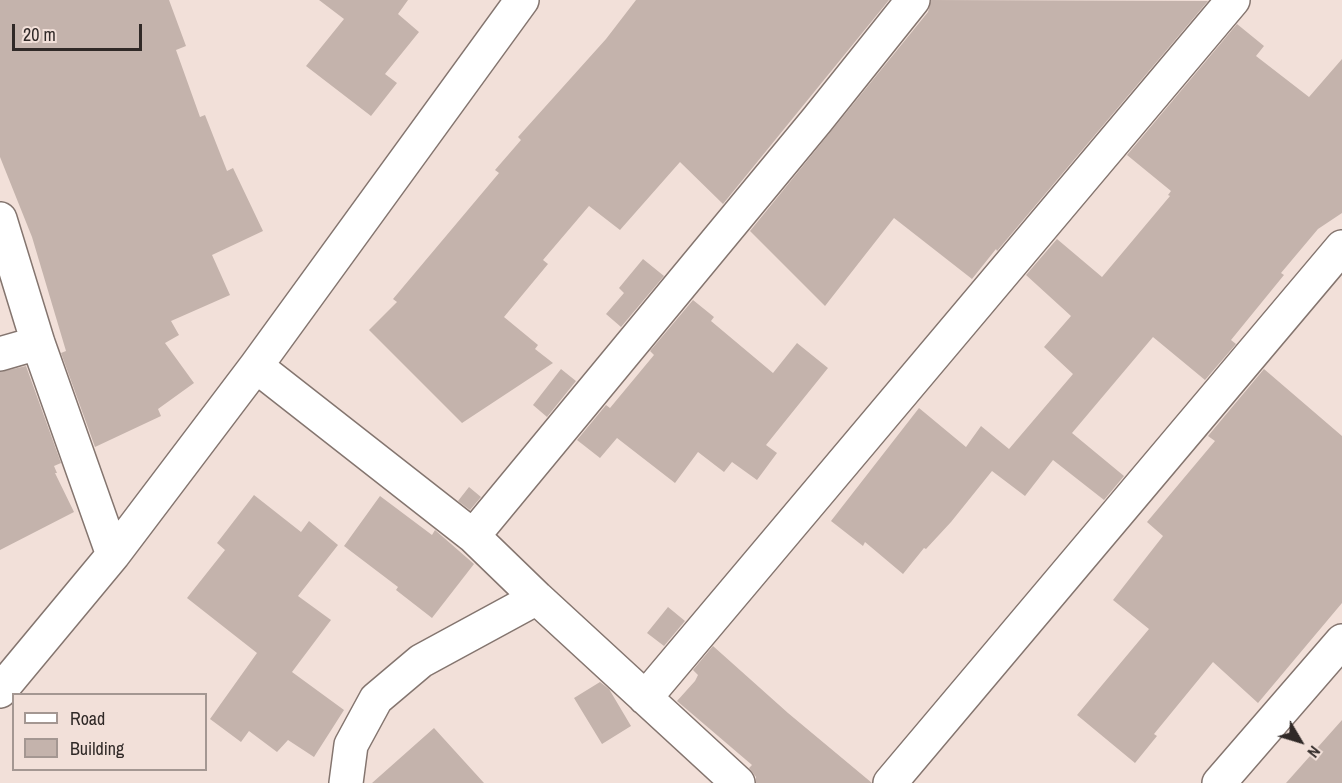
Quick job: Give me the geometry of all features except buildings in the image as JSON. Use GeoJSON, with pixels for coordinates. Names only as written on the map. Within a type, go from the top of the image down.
{"type":"FeatureCollection","features":[{"type":"Feature","properties":{"kind":"street"},"geometry":{"type":"LineString","coordinates":[[0,691],[113,555],[256,366],[522,0]]}},
{"type":"Feature","properties":{"kind":"street"},"geometry":{"type":"LineString","coordinates":[[473,536],[810,129],[913,0]]}},
{"type":"Feature","properties":{"kind":"street"},"geometry":{"type":"LineString","coordinates":[[645,698],[1233,0]]}},
{"type":"Feature","properties":{"kind":"street"},"geometry":{"type":"LineString","coordinates":[[0,219],[38,343],[113,555]]}},
{"type":"Feature","properties":{"kind":"street"},"geometry":{"type":"LineString","coordinates":[[890,783],[1342,247]]}},
{"type":"Feature","properties":{"kind":"street"},"geometry":{"type":"LineString","coordinates":[[0,354],[38,343]]}},
{"type":"Feature","properties":{"kind":"street"},"geometry":{"type":"LineString","coordinates":[[256,366],[473,536],[738,783]]}},
{"type":"Feature","properties":{"kind":"street"},"geometry":{"type":"LineString","coordinates":[[346,783],[351,745],[376,699],[421,661],[537,598]]}},
{"type":"Feature","properties":{"kind":"street"},"geometry":{"type":"LineString","coordinates":[[1219,783],[1342,641]]}}]}
